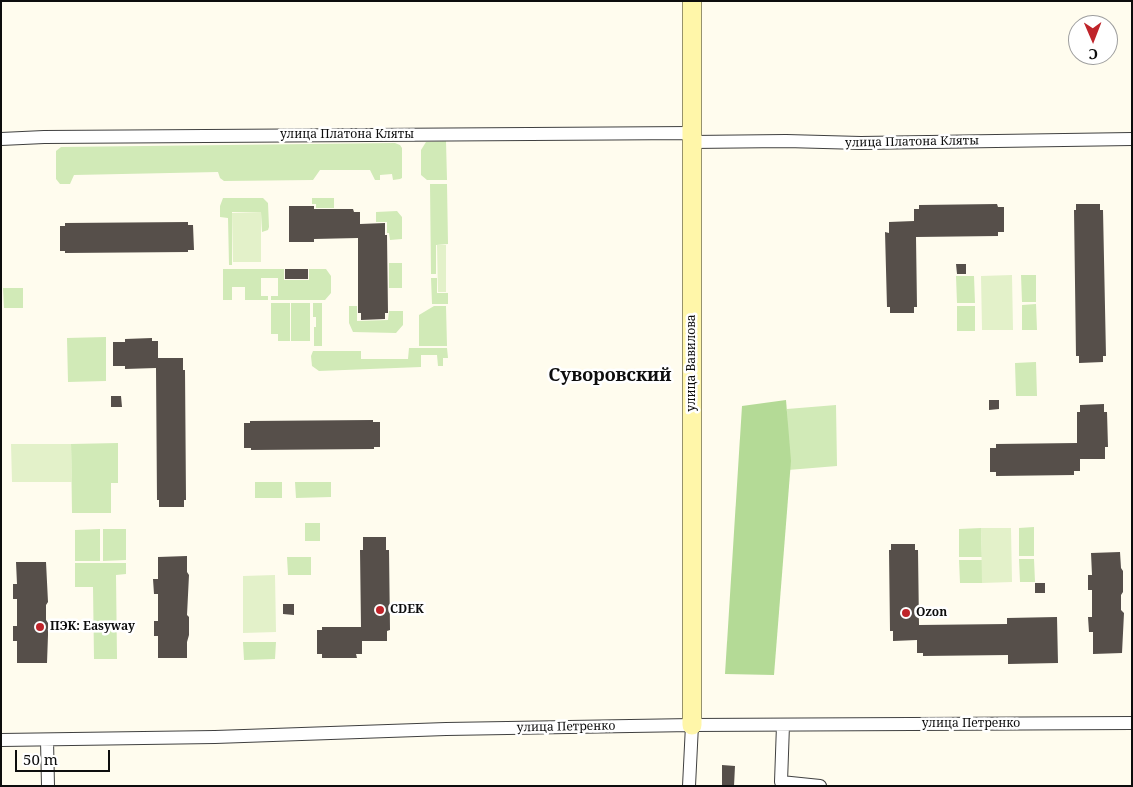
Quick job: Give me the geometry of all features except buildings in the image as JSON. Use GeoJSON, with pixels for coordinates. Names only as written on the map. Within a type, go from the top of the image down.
{"type":"FeatureCollection","features":[{"type":"Feature","properties":{"kind":"street","name":"улица Вавилова"},"geometry":{"type":"LineString","coordinates":[[692,1],[692,725]]}},
{"type":"Feature","properties":{"kind":"street","name":"улица Платона Кляты"},"geometry":{"type":"LineString","coordinates":[[1,139],[54,137],[692,138],[861,143],[1132,139]]}},
{"type":"Feature","properties":{"kind":"street","name":"улица Петренко"},"geometry":{"type":"LineString","coordinates":[[1,740],[215,737],[450,729],[692,725],[1132,723]]}},
{"type":"Feature","properties":{"kind":"street"},"geometry":{"type":"LineString","coordinates":[[689,786],[692,725]]}},
{"type":"Feature","properties":{"kind":"street"},"geometry":{"type":"LineString","coordinates":[[783,725],[781,782],[820,786]]}},
{"type":"Feature","properties":{"kind":"street"},"geometry":{"type":"LineString","coordinates":[[47,740],[48,786]]}},
{"type":"Feature","properties":{"kind":"green space"},"geometry":{"type":"Polygon","coordinates":[[[446,141],[447,180],[427,180],[421,175],[421,150],[426,142],[446,141]]]}},
{"type":"Feature","properties":{"kind":"green space"},"geometry":{"type":"Polygon","coordinates":[[[395,143],[402,148],[402,178],[393,180],[392,174],[380,175],[380,180],[375,180],[370,170],[320,170],[313,180],[224,181],[220,178],[218,172],[74,175],[70,184],[60,184],[56,179],[56,151],[61,147],[395,143]]]}},
{"type":"Feature","properties":{"kind":"green space"},"geometry":{"type":"Polygon","coordinates":[[[430,184],[447,184],[448,244],[436,245],[436,274],[431,274],[430,184]]]}},
{"type":"Feature","properties":{"kind":"green space"},"geometry":{"type":"Polygon","coordinates":[[[223,198],[263,198],[268,203],[269,227],[268,230],[262,232],[261,212],[232,212],[232,265],[229,265],[228,218],[220,217],[220,206],[223,198]]]}},
{"type":"Feature","properties":{"kind":"green space"},"geometry":{"type":"Polygon","coordinates":[[[312,198],[334,198],[334,208],[316,208],[316,204],[312,204],[312,198]]]}},
{"type":"Feature","properties":{"kind":"green space"},"geometry":{"type":"Polygon","coordinates":[[[397,211],[402,217],[402,239],[390,240],[389,233],[387,233],[387,222],[376,222],[376,212],[397,211]]]}},
{"type":"Feature","properties":{"kind":"green space"},"geometry":{"type":"Polygon","coordinates":[[[261,212],[261,262],[233,262],[232,213],[261,212]]]}},
{"type":"Feature","properties":{"kind":"green space"},"geometry":{"type":"Polygon","coordinates":[[[437,245],[446,245],[446,292],[438,292],[437,245]]]}},
{"type":"Feature","properties":{"kind":"green space"},"geometry":{"type":"Polygon","coordinates":[[[389,263],[402,263],[402,288],[389,288],[389,263]]]}},
{"type":"Feature","properties":{"kind":"green space"},"geometry":{"type":"Polygon","coordinates":[[[223,269],[284,269],[284,280],[309,280],[309,269],[326,269],[331,276],[331,293],[325,300],[271,300],[271,296],[278,296],[278,278],[261,278],[261,296],[268,296],[268,300],[245,300],[245,287],[232,287],[232,300],[223,300],[223,269]]]}},
{"type":"Feature","properties":{"kind":"green space"},"geometry":{"type":"Polygon","coordinates":[[[1012,275],[1013,330],[982,330],[981,276],[1012,275]]]}},
{"type":"Feature","properties":{"kind":"green space"},"geometry":{"type":"Polygon","coordinates":[[[1021,275],[1036,275],[1036,302],[1022,302],[1021,275]]]}},
{"type":"Feature","properties":{"kind":"green space"},"geometry":{"type":"Polygon","coordinates":[[[956,276],[974,276],[975,303],[957,303],[956,276]]]}},
{"type":"Feature","properties":{"kind":"green space"},"geometry":{"type":"Polygon","coordinates":[[[431,278],[437,278],[437,293],[448,293],[448,304],[432,304],[431,278]]]}},
{"type":"Feature","properties":{"kind":"green space"},"geometry":{"type":"Polygon","coordinates":[[[3,288],[23,288],[23,308],[4,308],[3,288]]]}},
{"type":"Feature","properties":{"kind":"green space"},"geometry":{"type":"Polygon","coordinates":[[[271,303],[290,303],[290,341],[278,341],[278,334],[271,334],[271,303]]]}},
{"type":"Feature","properties":{"kind":"green space"},"geometry":{"type":"Polygon","coordinates":[[[291,303],[310,303],[310,341],[291,341],[291,303]]]}},
{"type":"Feature","properties":{"kind":"green space"},"geometry":{"type":"Polygon","coordinates":[[[313,303],[322,303],[322,346],[314,346],[316,317],[313,317],[313,303]]]}},
{"type":"Feature","properties":{"kind":"green space"},"geometry":{"type":"Polygon","coordinates":[[[1036,304],[1037,330],[1022,330],[1022,305],[1036,304]]]}},
{"type":"Feature","properties":{"kind":"green space"},"geometry":{"type":"Polygon","coordinates":[[[349,306],[357,306],[357,321],[388,320],[389,311],[403,311],[403,325],[396,333],[353,332],[349,323],[349,306]]]}},
{"type":"Feature","properties":{"kind":"green space"},"geometry":{"type":"Polygon","coordinates":[[[434,306],[446,306],[447,346],[419,346],[419,315],[434,306]]]}},
{"type":"Feature","properties":{"kind":"green space"},"geometry":{"type":"Polygon","coordinates":[[[957,306],[975,306],[975,331],[957,331],[957,306]]]}},
{"type":"Feature","properties":{"kind":"green space"},"geometry":{"type":"Polygon","coordinates":[[[106,337],[106,381],[68,382],[67,338],[106,337]]]}},
{"type":"Feature","properties":{"kind":"green space"},"geometry":{"type":"Polygon","coordinates":[[[409,348],[447,348],[448,358],[443,358],[443,366],[438,366],[437,355],[421,355],[421,367],[319,371],[312,366],[311,356],[313,351],[361,351],[361,359],[408,359],[409,348]]]}},
{"type":"Feature","properties":{"kind":"green space"},"geometry":{"type":"Polygon","coordinates":[[[1036,362],[1037,396],[1016,396],[1015,363],[1036,362]]]}},
{"type":"Feature","properties":{"kind":"green space"},"geometry":{"type":"Polygon","coordinates":[[[786,400],[791,461],[774,675],[725,674],[742,406],[786,400]]]}},
{"type":"Feature","properties":{"kind":"green space"},"geometry":{"type":"Polygon","coordinates":[[[836,405],[837,466],[788,470],[787,409],[836,405]]]}},
{"type":"Feature","properties":{"kind":"green space"},"geometry":{"type":"Polygon","coordinates":[[[118,443],[118,483],[111,483],[111,513],[72,513],[71,444],[118,443]]]}},
{"type":"Feature","properties":{"kind":"green space"},"geometry":{"type":"Polygon","coordinates":[[[11,444],[71,444],[72,482],[12,482],[11,444]]]}},
{"type":"Feature","properties":{"kind":"green space"},"geometry":{"type":"Polygon","coordinates":[[[255,482],[282,482],[282,498],[255,498],[255,482]]]}},
{"type":"Feature","properties":{"kind":"green space"},"geometry":{"type":"Polygon","coordinates":[[[295,482],[331,482],[331,497],[296,498],[295,482]]]}},
{"type":"Feature","properties":{"kind":"green space"},"geometry":{"type":"Polygon","coordinates":[[[305,523],[320,523],[320,541],[305,541],[305,523]]]}},
{"type":"Feature","properties":{"kind":"green space"},"geometry":{"type":"Polygon","coordinates":[[[1034,527],[1034,556],[1019,556],[1019,528],[1034,527]]]}},
{"type":"Feature","properties":{"kind":"green space"},"geometry":{"type":"Polygon","coordinates":[[[981,528],[982,557],[959,557],[959,529],[981,528]]]}},
{"type":"Feature","properties":{"kind":"green space"},"geometry":{"type":"Polygon","coordinates":[[[981,528],[1011,528],[1012,582],[982,583],[981,528]]]}},
{"type":"Feature","properties":{"kind":"green space"},"geometry":{"type":"Polygon","coordinates":[[[100,529],[100,561],[75,561],[75,530],[100,529]]]}},
{"type":"Feature","properties":{"kind":"green space"},"geometry":{"type":"Polygon","coordinates":[[[103,529],[126,529],[126,560],[103,561],[103,529]]]}},
{"type":"Feature","properties":{"kind":"green space"},"geometry":{"type":"Polygon","coordinates":[[[287,557],[311,557],[311,575],[288,575],[287,557]]]}},
{"type":"Feature","properties":{"kind":"green space"},"geometry":{"type":"Polygon","coordinates":[[[1019,559],[1034,559],[1035,582],[1020,582],[1019,559]]]}},
{"type":"Feature","properties":{"kind":"green space"},"geometry":{"type":"Polygon","coordinates":[[[959,560],[982,560],[982,583],[960,583],[959,560]]]}},
{"type":"Feature","properties":{"kind":"green space"},"geometry":{"type":"Polygon","coordinates":[[[75,563],[126,563],[126,574],[116,575],[117,659],[94,659],[93,587],[75,587],[75,563]]]}},
{"type":"Feature","properties":{"kind":"green space"},"geometry":{"type":"Polygon","coordinates":[[[275,575],[276,632],[243,633],[243,576],[275,575]]]}},
{"type":"Feature","properties":{"kind":"green space"},"geometry":{"type":"Polygon","coordinates":[[[243,642],[276,642],[275,659],[244,660],[243,642]]]}},
{"type":"Feature","properties":{"kind":"place","name":"CDEK"},"geometry":{"type":"Point","coordinates":[380,610]}},
{"type":"Feature","properties":{"kind":"place","name":"Ozon"},"geometry":{"type":"Point","coordinates":[906,613]}},
{"type":"Feature","properties":{"kind":"place","name":"ПЭК: Easyway"},"geometry":{"type":"Point","coordinates":[40,627]}},
{"type":"Feature","properties":{"kind":"district","name":"Суворовский"},"geometry":{"type":"Point","coordinates":[610,376]}}]}
